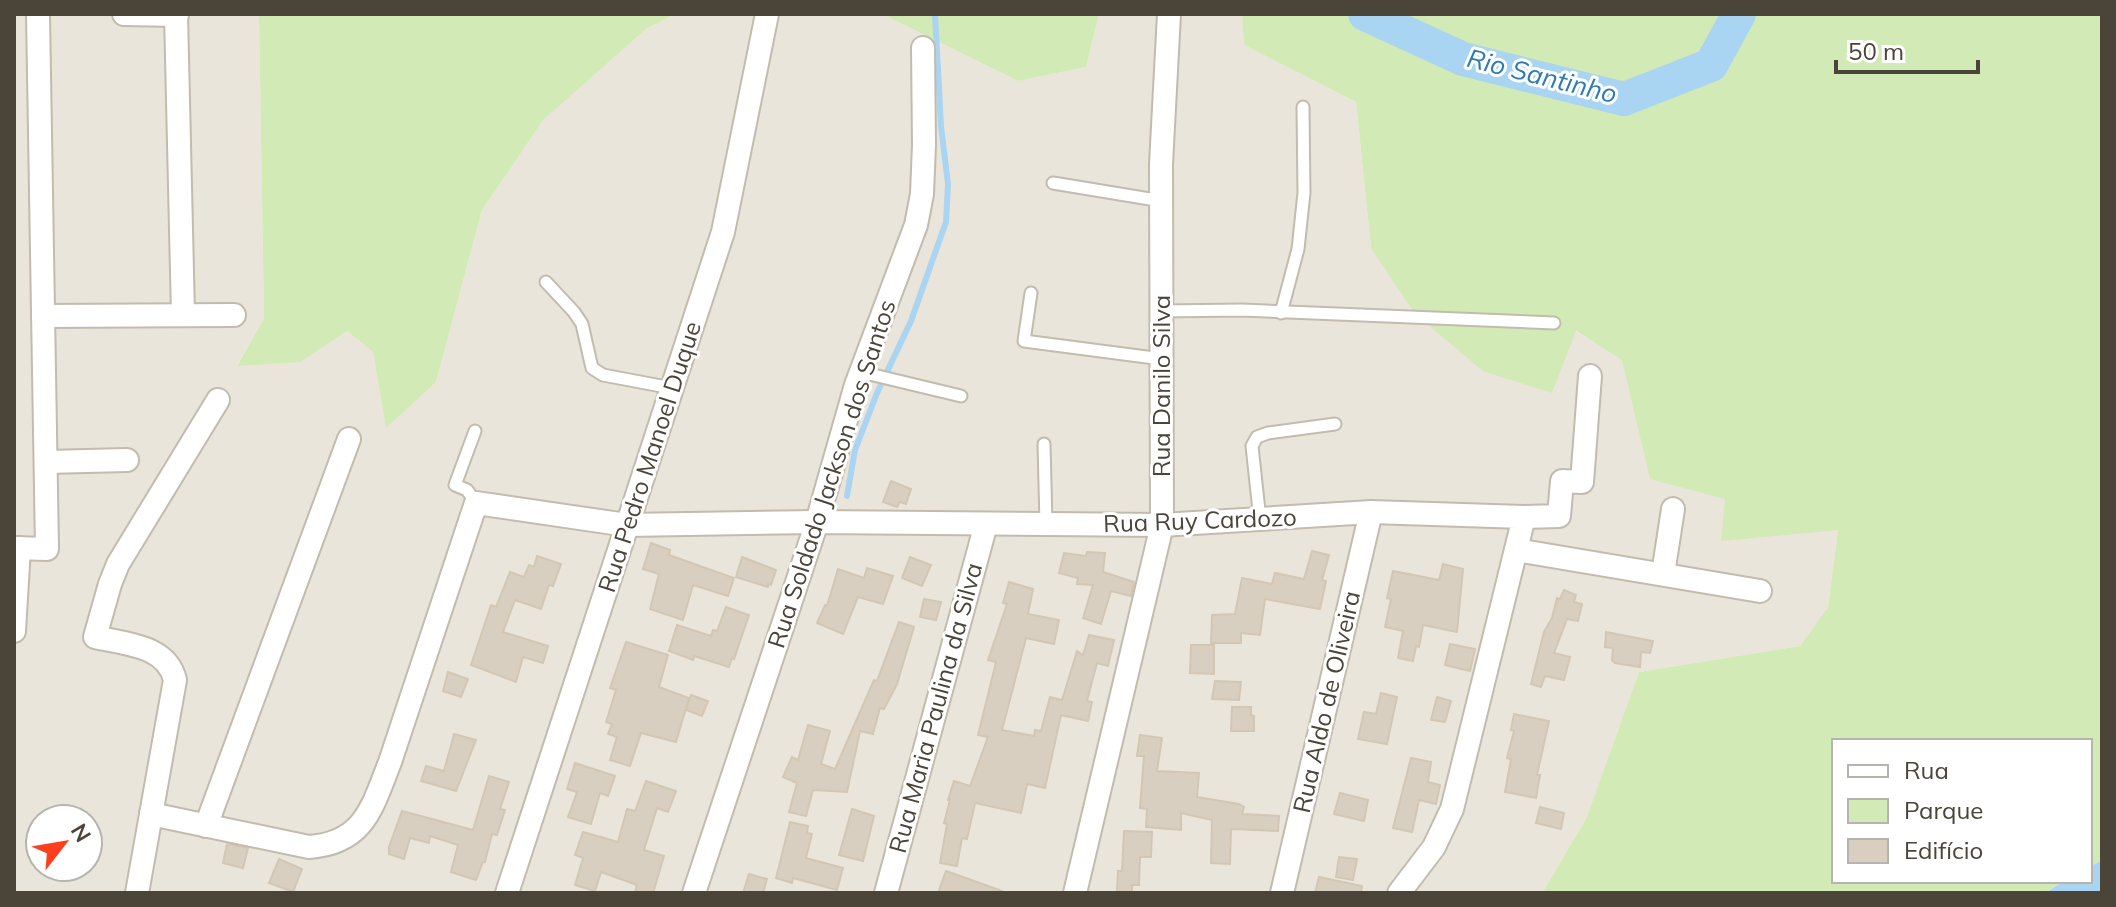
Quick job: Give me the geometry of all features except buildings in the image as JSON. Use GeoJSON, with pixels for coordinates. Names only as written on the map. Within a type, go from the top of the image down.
{"type":"FeatureCollection","features":[{"type":"Feature","properties":{"kind":"street"},"geometry":{"type":"LineString","coordinates":[[14,631],[17,548],[47,549],[38,14]]}},
{"type":"Feature","properties":{"kind":"street"},"geometry":{"type":"LineString","coordinates":[[124,14],[176,15],[183,315]]}},
{"type":"Feature","properties":{"kind":"street","name":"Rua Pedro Manoel Duque"},"geometry":{"type":"LineString","coordinates":[[507,893],[723,232],[767,14]]}},
{"type":"Feature","properties":{"kind":"street","name":"Rua Danilo Silva"},"geometry":{"type":"LineString","coordinates":[[1075,893],[1162,525],[1162,201],[1169,14]]}},
{"type":"Feature","properties":{"kind":"street","name":"Rua Soldado Jackson dos Santos"},"geometry":{"type":"LineString","coordinates":[[694,893],[916,225],[922,194],[923,48]]}},
{"type":"Feature","properties":{"kind":"street"},"geometry":{"type":"LineString","coordinates":[[43,316],[234,315]]}},
{"type":"Feature","properties":{"kind":"street","name":"Rua Ruy Cardozo"},"geometry":{"type":"LineString","coordinates":[[476,503],[627,525],[817,522],[1162,525],[1371,512],[1559,516],[1562,481],[1582,482],[1590,376]]}},
{"type":"Feature","properties":{"kind":"street"},"geometry":{"type":"LineString","coordinates":[[137,893],[175,680],[172,667],[161,655],[95,637],[118,564],[218,400]]}},
{"type":"Feature","properties":{"kind":"street"},"geometry":{"type":"LineString","coordinates":[[206,826],[349,439]]}},
{"type":"Feature","properties":{"kind":"street"},"geometry":{"type":"LineString","coordinates":[[46,462],[127,460]]}},
{"type":"Feature","properties":{"kind":"street"},"geometry":{"type":"LineString","coordinates":[[151,814],[309,847],[330,846],[355,831],[378,792],[390,762],[476,503]]}},
{"type":"Feature","properties":{"kind":"street"},"geometry":{"type":"LineString","coordinates":[[1663,574],[1673,509]]}},
{"type":"Feature","properties":{"kind":"street","name":"Rua Aldo de Oliveira"},"geometry":{"type":"LineString","coordinates":[[1282,893],[1371,512]]}},
{"type":"Feature","properties":{"kind":"street"},"geometry":{"type":"LineString","coordinates":[[1399,893],[1434,847],[1452,809],[1524,517]]}},
{"type":"Feature","properties":{"kind":"street","name":"Rua Maria Paulina da Silva"},"geometry":{"type":"LineString","coordinates":[[886,893],[986,524]]}},
{"type":"Feature","properties":{"kind":"street"},"geometry":{"type":"LineString","coordinates":[[1516,550],[1760,591]]}},
{"type":"Feature","properties":{"kind":"lane"},"geometry":{"type":"LineString","coordinates":[[1281,313],[1298,249],[1304,193],[1303,107]]}},
{"type":"Feature","properties":{"kind":"lane"},"geometry":{"type":"LineString","coordinates":[[1053,183],[1162,201]]}},
{"type":"Feature","properties":{"kind":"lane"},"geometry":{"type":"LineString","coordinates":[[546,282],[582,324],[592,368],[603,375],[672,388]]}},
{"type":"Feature","properties":{"kind":"lane"},"geometry":{"type":"LineString","coordinates":[[1031,293],[1024,341],[1162,359]]}},
{"type":"Feature","properties":{"kind":"lane"},"geometry":{"type":"LineString","coordinates":[[1161,311],[1242,310],[1554,323]]}},
{"type":"Feature","properties":{"kind":"lane"},"geometry":{"type":"LineString","coordinates":[[866,373],[961,396]]}},
{"type":"Feature","properties":{"kind":"lane"},"geometry":{"type":"LineString","coordinates":[[1260,520],[1252,446],[1257,437],[1335,424]]}},
{"type":"Feature","properties":{"kind":"lane"},"geometry":{"type":"LineString","coordinates":[[475,431],[455,485],[467,490],[476,503]]}},
{"type":"Feature","properties":{"kind":"lane"},"geometry":{"type":"LineString","coordinates":[[1044,444],[1046,524]]}},
{"type":"Feature","properties":{"kind":"shaded area"},"geometry":{"type":"Polygon","coordinates":[[[14,14],[259,14],[264,318],[237,365],[300,361],[347,331],[373,352],[386,427],[436,382],[482,210],[543,119],[646,29],[675,14],[882,14],[1018,81],[1086,67],[1099,14],[1242,14],[1244,45],[1356,102],[1371,248],[1552,393],[1575,331],[1623,360],[1650,478],[1838,529],[1828,607],[1800,646],[1639,672],[1586,819],[1542,893],[14,893],[14,14]]]}},
{"type":"Feature","properties":{"kind":"green space"},"geometry":{"type":"Polygon","coordinates":[[[259,14],[675,14],[646,29],[543,120],[482,210],[436,382],[386,428],[373,352],[347,331],[300,362],[237,366],[264,318],[259,14]]]}},
{"type":"Feature","properties":{"kind":"green space"},"geometry":{"type":"Polygon","coordinates":[[[882,14],[1099,14],[1086,67],[1018,81],[882,14]]]}},
{"type":"Feature","properties":{"kind":"green space"},"geometry":{"type":"Polygon","coordinates":[[[1242,14],[2102,14],[2102,860],[2092,866],[2092,739],[1832,739],[1832,883],[2061,883],[2044,893],[1542,893],[1586,819],[1639,672],[1800,646],[1828,607],[1838,530],[1721,541],[1725,499],[1650,479],[1622,360],[1576,331],[1552,393],[1483,371],[1415,314],[1371,248],[1356,102],[1244,45],[1242,14]]]}},
{"type":"Feature","properties":{"kind":"water"},"geometry":{"type":"Polygon","coordinates":[[[2102,860],[2102,893],[2045,893],[2061,883],[2092,883],[2092,866],[2102,860]]]}},
{"type":"Feature","properties":{"kind":"waterway"},"geometry":{"type":"LineString","coordinates":[[847,496],[855,450],[877,393],[911,321],[946,222],[948,184],[941,126],[935,14]]}},
{"type":"Feature","properties":{"kind":"waterway","name":"Rio Santinho"},"geometry":{"type":"LineString","coordinates":[[1365,14],[1463,59],[1624,99],[1711,65],[1739,14]]}}]}
